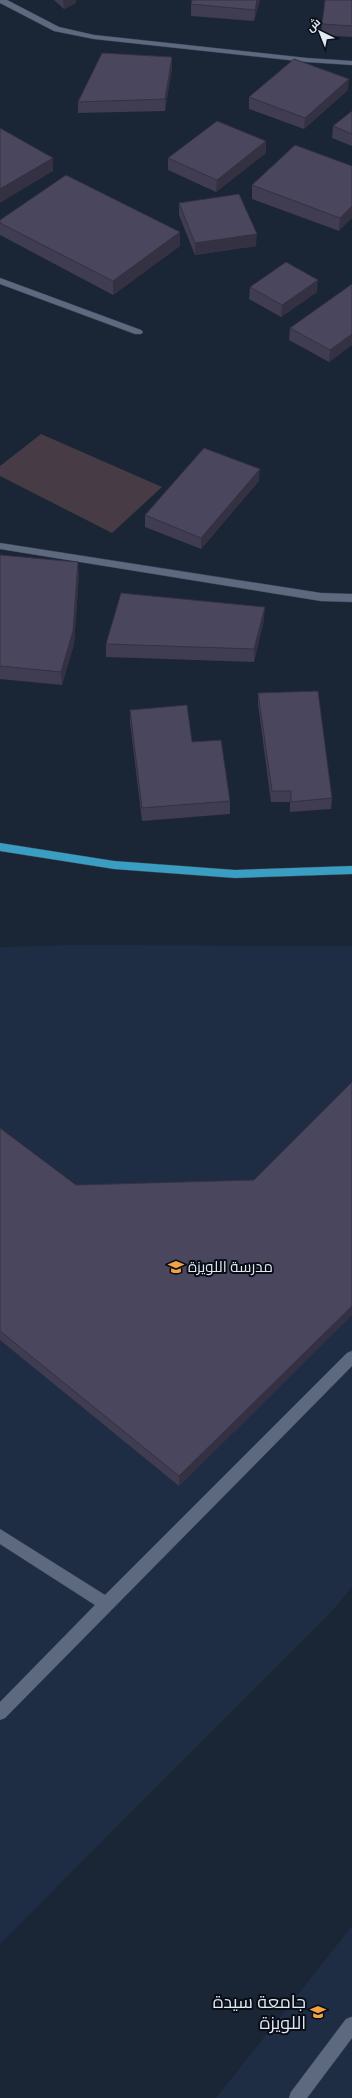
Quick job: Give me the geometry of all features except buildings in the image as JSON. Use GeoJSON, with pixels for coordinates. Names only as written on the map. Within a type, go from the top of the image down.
{"type":"FeatureCollection","features":[{"type":"Feature","properties":{"kind":"highway"},"geometry":{"type":"LineString","coordinates":[[0,847],[114,865],[235,874],[352,870]]}},
{"type":"Feature","properties":{"kind":"street"},"geometry":{"type":"LineString","coordinates":[[1,0],[57,29],[94,37],[300,60],[352,63]]}},
{"type":"Feature","properties":{"kind":"street"},"geometry":{"type":"LineString","coordinates":[[0,281],[138,332]]}},
{"type":"Feature","properties":{"kind":"street"},"geometry":{"type":"LineString","coordinates":[[0,546],[321,598],[352,598]]}},
{"type":"Feature","properties":{"kind":"street"},"geometry":{"type":"LineString","coordinates":[[0,1713],[106,1604],[352,1357]]}},
{"type":"Feature","properties":{"kind":"street"},"geometry":{"type":"LineString","coordinates":[[0,1536],[106,1604]]}},
{"type":"Feature","properties":{"kind":"street"},"geometry":{"type":"LineString","coordinates":[[297,2098],[352,2025]]}},
{"type":"Feature","properties":{"kind":"shaded area"},"geometry":{"type":"Polygon","coordinates":[[[41,434],[162,487],[112,533],[0,476],[0,466],[41,434]]]}},
{"type":"Feature","properties":{"kind":"shaded area","name":"مدرسة اللويزة"},"geometry":{"type":"Polygon","coordinates":[[[75,945],[352,946],[352,1587],[332,1611],[0,1944],[0,947],[75,945]]]}},
{"type":"Feature","properties":{"kind":"shaded area","name":"جامعة سيدة اللويزة"},"geometry":{"type":"Polygon","coordinates":[[[352,1926],[352,2098],[216,2098],[352,1926]]]}},
{"type":"Feature","properties":{"kind":"place","name":"مدرسة اللويزة"},"geometry":{"type":"Point","coordinates":[176,1267]}},
{"type":"Feature","properties":{"kind":"place","name":"جامعة سيدة اللويزة"},"geometry":{"type":"Point","coordinates":[318,2012]}}]}
